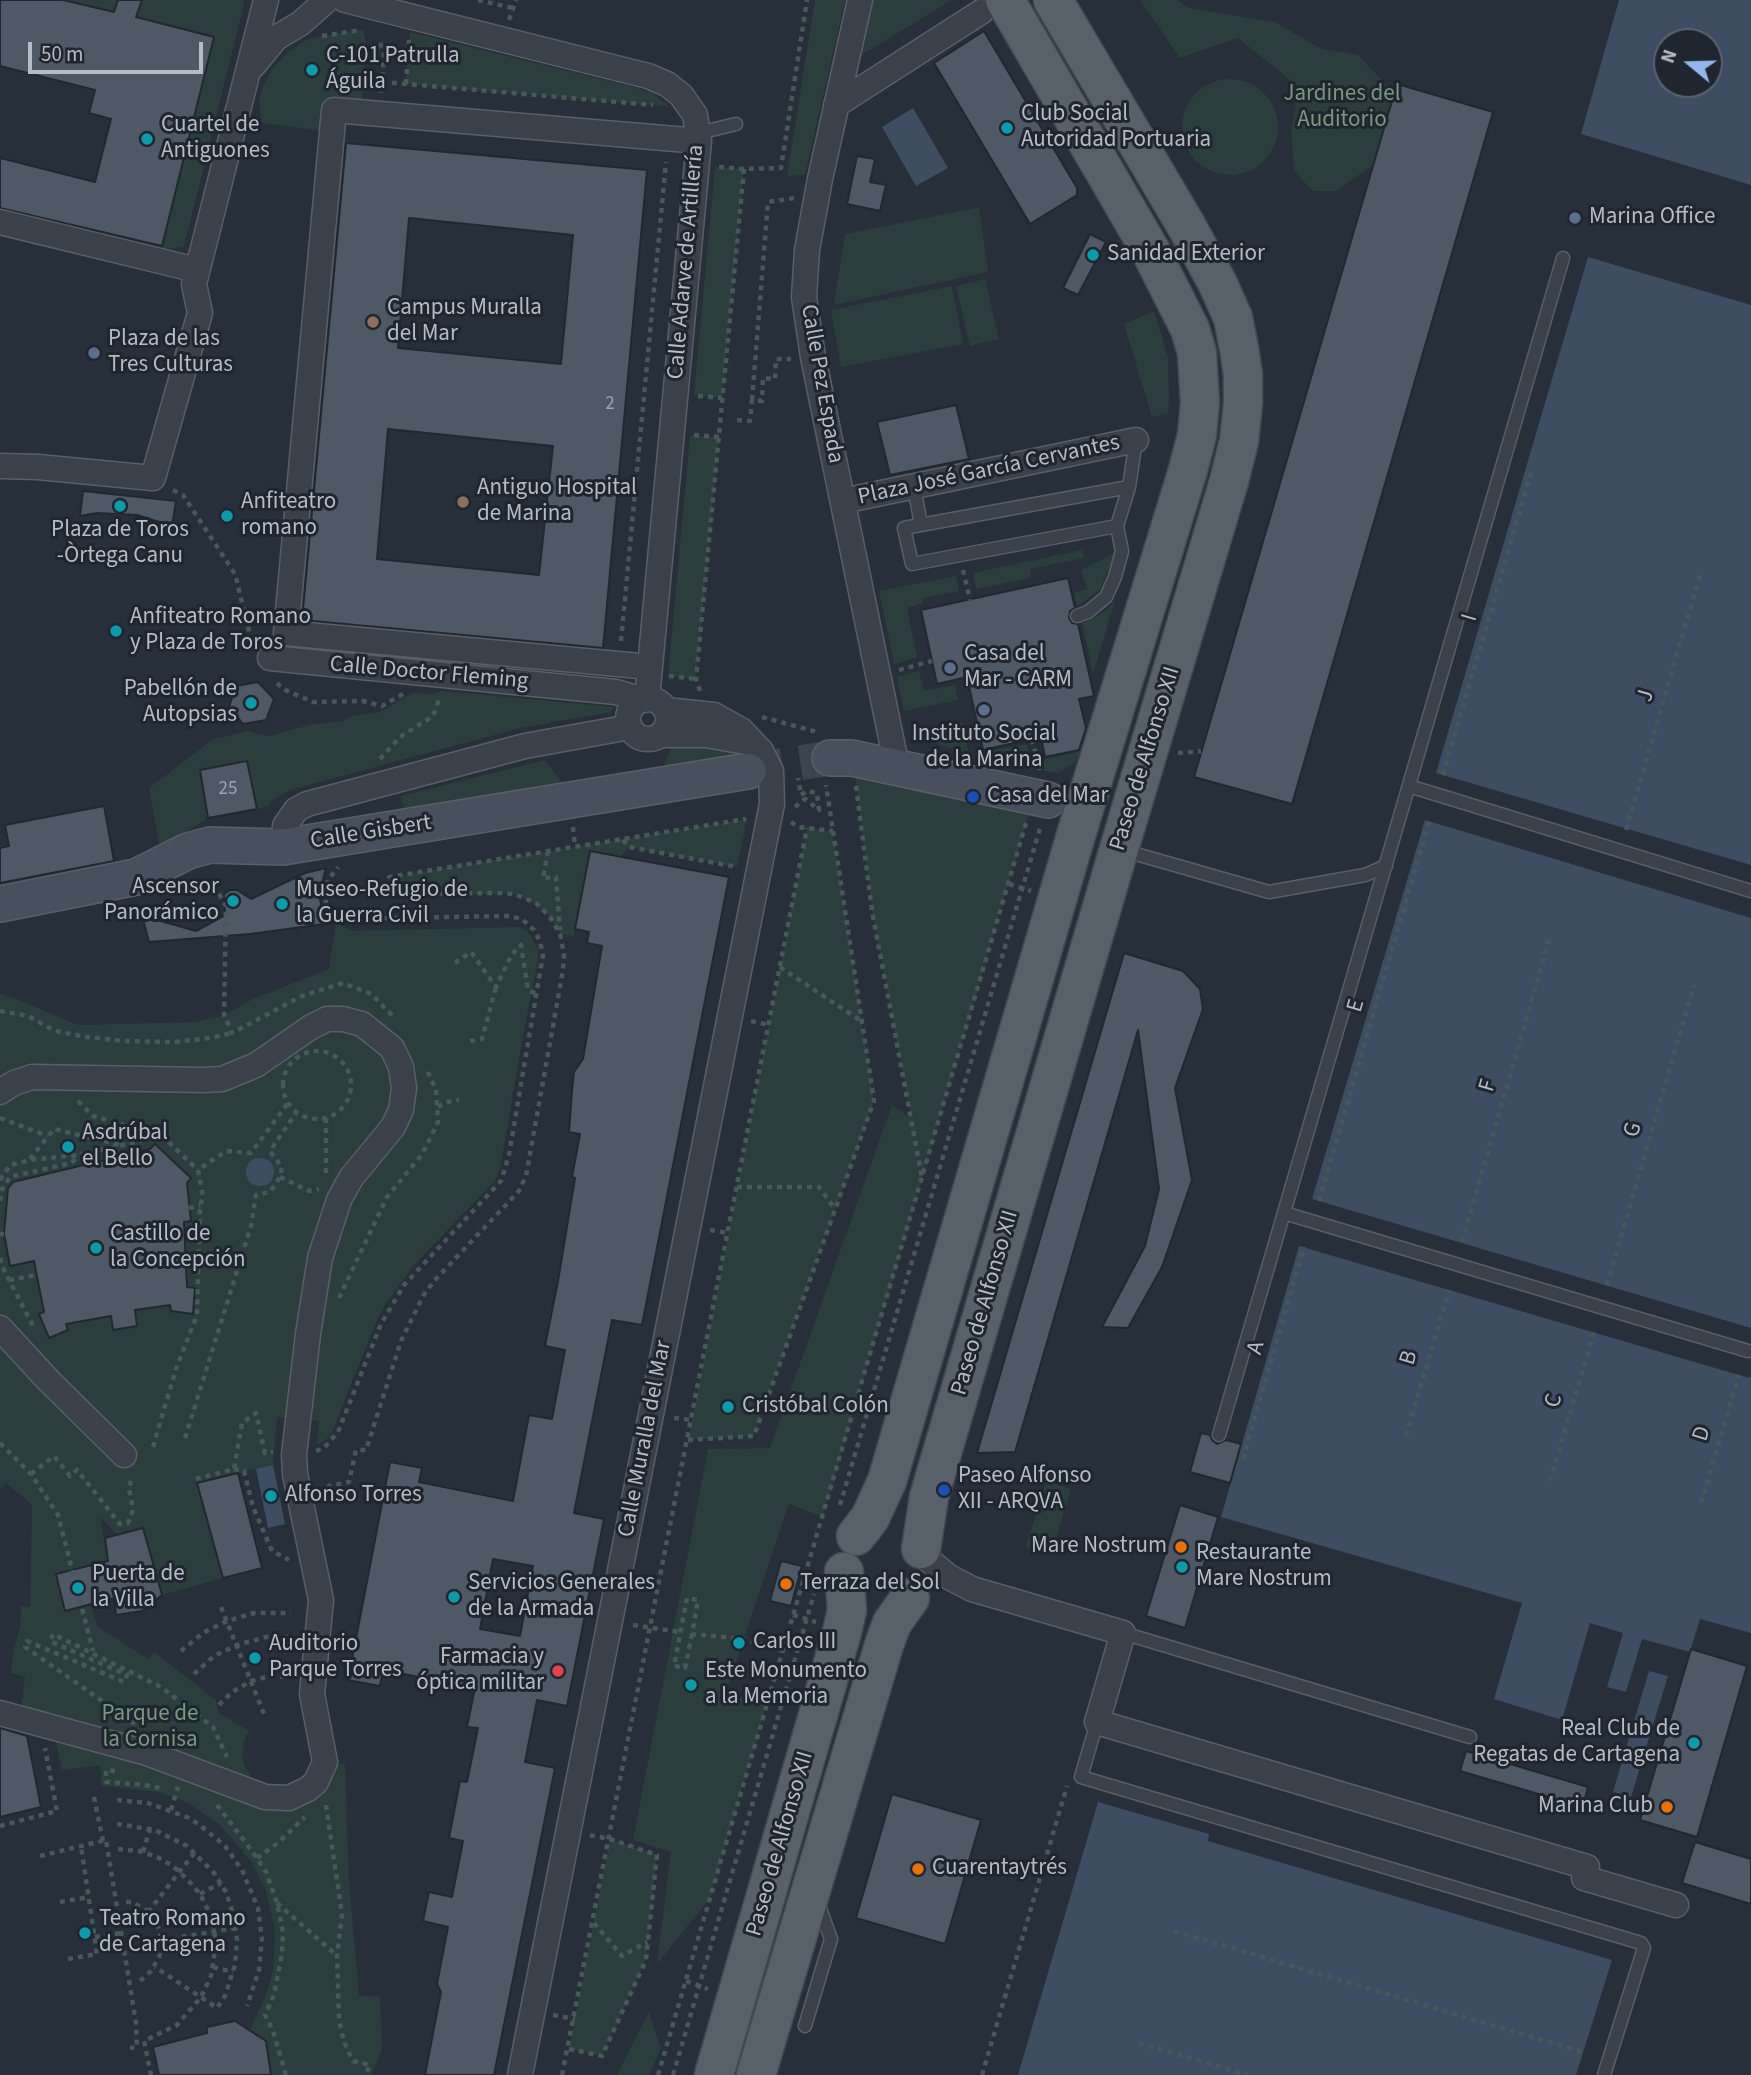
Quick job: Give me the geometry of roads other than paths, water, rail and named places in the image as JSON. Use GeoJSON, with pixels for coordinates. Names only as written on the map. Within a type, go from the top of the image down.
{"type":"FeatureCollection","features":[{"type":"Feature","properties":{"kind":"main road","name":"Paseo de Alfonso XII"},"geometry":{"type":"LineString","coordinates":[[756,2075],[884,1645],[892,1623],[913,1595],[925,1572],[923,1552],[929,1497],[1239,441],[1243,375],[1233,318],[1187,227],[1054,0]]}},
{"type":"Feature","properties":{"kind":"main road","name":"Paseo de Alfonso XII"},"geometry":{"type":"LineString","coordinates":[[714,2075],[842,1632],[846,1610],[829,1582],[847,1548],[847,1524],[870,1518],[887,1481],[1196,435],[1200,403],[1197,354],[1190,329],[1149,248],[993,6]]}},
{"type":"Feature","properties":{"kind":"main road"},"geometry":{"type":"LineString","coordinates":[[1076,835],[1119,849]]}},
{"type":"Feature","properties":{"kind":"main road"},"geometry":{"type":"LineString","coordinates":[[847,1524],[869,1528],[892,1525],[913,1536],[923,1552]]}},
{"type":"Feature","properties":{"kind":"main road"},"geometry":{"type":"LineString","coordinates":[[829,1582],[849,1586],[866,1602],[888,1607],[913,1595]]}},
{"type":"Feature","properties":{"kind":"street"},"geometry":{"type":"LineString","coordinates":[[0,466],[153,478],[201,313],[194,284],[266,0]]}},
{"type":"Feature","properties":{"kind":"street"},"geometry":{"type":"LineString","coordinates":[[242,92],[251,69],[263,51],[327,0]]}},
{"type":"Feature","properties":{"kind":"street","name":"Calle Adarve de Artillería"},"geometry":{"type":"LineString","coordinates":[[345,0],[648,76],[667,84],[687,101],[695,116],[699,137],[650,667],[652,703]]}},
{"type":"Feature","properties":{"kind":"street","name":"Calle Pez Espada"},"geometry":{"type":"LineString","coordinates":[[860,0],[817,195],[807,250],[804,298],[813,357],[897,767]]}},
{"type":"Feature","properties":{"kind":"street"},"geometry":{"type":"LineString","coordinates":[[836,105],[993,6]]}},
{"type":"Feature","properties":{"kind":"street"},"geometry":{"type":"LineString","coordinates":[[650,667],[286,633],[334,110],[668,139],[699,137]]}},
{"type":"Feature","properties":{"kind":"street"},"geometry":{"type":"LineString","coordinates":[[0,222],[197,270]]}},
{"type":"Feature","properties":{"kind":"street","name":"Plaza José García Cervantes"},"geometry":{"type":"LineString","coordinates":[[842,501],[1136,440]]}},
{"type":"Feature","properties":{"kind":"street","name":"Calle Doctor Fleming"},"geometry":{"type":"LineString","coordinates":[[270,658],[616,692],[652,703],[714,715],[741,730],[752,757],[771,771],[782,806]]}},
{"type":"Feature","properties":{"kind":"street"},"geometry":{"type":"LineString","coordinates":[[661,735],[668,724],[652,703],[633,706],[629,715],[633,733],[647,739],[661,735],[706,735],[752,757]]}},
{"type":"Feature","properties":{"kind":"street"},"geometry":{"type":"LineString","coordinates":[[283,847],[285,826],[296,810],[307,804],[525,746],[630,727]]}},
{"type":"Feature","properties":{"kind":"street","name":"Calle Gisbert"},"geometry":{"type":"LineString","coordinates":[[0,904],[136,877],[202,846],[224,844],[283,847],[752,757]]}},
{"type":"Feature","properties":{"kind":"street"},"geometry":{"type":"LineString","coordinates":[[830,764],[897,767],[1041,791],[1096,773]]}},
{"type":"Feature","properties":{"kind":"street"},"geometry":{"type":"LineString","coordinates":[[1041,791],[1076,835]]}},
{"type":"Feature","properties":{"kind":"street","name":"Calle Muralla del Mar"},"geometry":{"type":"LineString","coordinates":[[520,2075],[568,1831],[782,806]]}},
{"type":"Feature","properties":{"kind":"street"},"geometry":{"type":"LineString","coordinates":[[0,1092],[14,1083],[32,1077],[222,1079],[256,1065],[327,1019],[343,1019],[362,1024],[392,1048],[401,1067],[404,1088],[401,1110],[393,1127],[351,1178],[338,1200],[320,1258],[298,1423],[294,1455],[295,1474],[321,1600],[312,1694],[325,1762],[316,1782],[289,1798],[265,1797],[147,1752],[0,1713]]}},
{"type":"Feature","properties":{"kind":"street"},"geometry":{"type":"LineString","coordinates":[[0,1328],[124,1455]]}},
{"type":"Feature","properties":{"kind":"street"},"geometry":{"type":"LineString","coordinates":[[923,1552],[950,1577],[972,1589]]}},
{"type":"Feature","properties":{"kind":"street"},"geometry":{"type":"LineString","coordinates":[[913,1595],[960,1587],[972,1589],[1123,1633],[1097,1722],[1587,1867],[1584,1878],[1676,1905]]}},
{"type":"Feature","properties":{"kind":"lane"},"geometry":{"type":"LineString","coordinates":[[699,137],[736,124]]}},
{"type":"Feature","properties":{"kind":"lane"},"geometry":{"type":"LineString","coordinates":[[1219,1436],[1563,258]]}},
{"type":"Feature","properties":{"kind":"lane"},"geometry":{"type":"LineString","coordinates":[[1077,616],[1088,612],[1106,597],[1115,578],[1122,551],[1117,526],[1129,487],[1136,440]]}},
{"type":"Feature","properties":{"kind":"lane"},"geometry":{"type":"LineString","coordinates":[[914,486],[921,526]]}},
{"type":"Feature","properties":{"kind":"lane"},"geometry":{"type":"LineString","coordinates":[[1117,526],[912,564],[904,528],[1129,487]]}},
{"type":"Feature","properties":{"kind":"lane"},"geometry":{"type":"LineString","coordinates":[[1409,786],[1751,891]]}},
{"type":"Feature","properties":{"kind":"lane"},"geometry":{"type":"LineString","coordinates":[[1119,849],[1269,892],[1365,875],[1386,866]]}},
{"type":"Feature","properties":{"kind":"lane"},"geometry":{"type":"LineString","coordinates":[[1284,1213],[1748,1351]]}},
{"type":"Feature","properties":{"kind":"lane"},"geometry":{"type":"LineString","coordinates":[[1123,1633],[1469,1737]]}},
{"type":"Feature","properties":{"kind":"lane"},"geometry":{"type":"LineString","coordinates":[[1097,1722],[1081,1777],[1641,1943],[1644,1948],[1604,2075]]}},
{"type":"Feature","properties":{"kind":"lane"},"geometry":{"type":"LineString","coordinates":[[804,2026],[831,1939],[812,1887]]}},
{"type":"Feature","properties":{"kind":"water"},"geometry":{"type":"Polygon","coordinates":[[[1619,0],[1751,0],[1751,185],[1581,134],[1619,0]]]}},
{"type":"Feature","properties":{"kind":"water"},"geometry":{"type":"Polygon","coordinates":[[[913,108],[948,168],[916,186],[882,127],[913,108]]]}},
{"type":"Feature","properties":{"kind":"water"},"geometry":{"type":"Polygon","coordinates":[[[1588,257],[1751,305],[1751,865],[1436,773],[1588,257]]]}},
{"type":"Feature","properties":{"kind":"water"},"geometry":{"type":"Polygon","coordinates":[[[1425,820],[1751,918],[1751,1328],[1312,1199],[1425,820]]]}},
{"type":"Feature","properties":{"kind":"water"},"geometry":{"type":"Polygon","coordinates":[[[260,1158],[270,1162],[274,1172],[270,1182],[260,1186],[250,1182],[246,1172],[250,1162],[260,1158]]]}},
{"type":"Feature","properties":{"kind":"water"},"geometry":{"type":"Polygon","coordinates":[[[1299,1246],[1739,1375],[1750,1378],[1751,1374],[1751,1633],[1700,1619],[1690,1652],[1642,1639],[1626,1692],[1607,1687],[1623,1633],[1590,1623],[1562,1720],[1494,1699],[1522,1603],[1221,1517],[1299,1246]]]}},
{"type":"Feature","properties":{"kind":"water"},"geometry":{"type":"Polygon","coordinates":[[[273,1465],[285,1524],[268,1528],[256,1469],[273,1465]]]}},
{"type":"Feature","properties":{"kind":"water"},"geometry":{"type":"Polygon","coordinates":[[[1649,1671],[1668,1676],[1631,1797],[1613,1792],[1649,1671]]]}},
{"type":"Feature","properties":{"kind":"water"},"geometry":{"type":"Polygon","coordinates":[[[1098,1802],[1209,1834],[1208,1841],[1612,1960],[1576,2075],[1018,2075],[1098,1802]]]}},
{"type":"Feature","properties":{"kind":"tunnel"},"geometry":{"type":"LineString","coordinates":[[748,771],[830,758]]}},
{"type":"Feature","properties":{"kind":"place","name":"C-101 Patrulla Águila"},"geometry":{"type":"Point","coordinates":[312,70]}},
{"type":"Feature","properties":{"kind":"place","name":"Club Social Autoridad Portuaria"},"geometry":{"type":"Point","coordinates":[1007,128]}},
{"type":"Feature","properties":{"kind":"place","name":"Cuartel de Antiguones"},"geometry":{"type":"Point","coordinates":[147,139]}},
{"type":"Feature","properties":{"kind":"place","name":"Marina Office"},"geometry":{"type":"Point","coordinates":[1575,218]}},
{"type":"Feature","properties":{"kind":"place","name":"Sanidad Exterior"},"geometry":{"type":"Point","coordinates":[1093,255]}},
{"type":"Feature","properties":{"kind":"place","name":"Campus Muralla del Mar"},"geometry":{"type":"Point","coordinates":[373,322]}},
{"type":"Feature","properties":{"kind":"place","name":"Plaza de las Tres Culturas"},"geometry":{"type":"Point","coordinates":[94,353]}},
{"type":"Feature","properties":{"kind":"place","name":"Antiguo Hospital de Marina"},"geometry":{"type":"Point","coordinates":[463,502]}},
{"type":"Feature","properties":{"kind":"place","name":"Plaza de Toros -Òrtega Canu"},"geometry":{"type":"Point","coordinates":[120,506]}},
{"type":"Feature","properties":{"kind":"place","name":"Anfiteatro romano"},"geometry":{"type":"Point","coordinates":[227,516]}},
{"type":"Feature","properties":{"kind":"place","name":"Anfiteatro Romano y Plaza de Toros"},"geometry":{"type":"Point","coordinates":[116,631]}},
{"type":"Feature","properties":{"kind":"place","name":"Casa del Mar - CARM"},"geometry":{"type":"Point","coordinates":[950,668]}},
{"type":"Feature","properties":{"kind":"place","name":"Pabellón de Autopsias"},"geometry":{"type":"Point","coordinates":[251,703]}},
{"type":"Feature","properties":{"kind":"place","name":"Instituto Social de la Marina"},"geometry":{"type":"Point","coordinates":[984,710]}},
{"type":"Feature","properties":{"kind":"place","name":"Casa del Mar"},"geometry":{"type":"Point","coordinates":[973,797]}},
{"type":"Feature","properties":{"kind":"place","name":"Ascensor Panorámico"},"geometry":{"type":"Point","coordinates":[233,901]}},
{"type":"Feature","properties":{"kind":"place","name":"Museo-Refugio de la Guerra Civil"},"geometry":{"type":"Point","coordinates":[282,904]}},
{"type":"Feature","properties":{"kind":"place","name":"Asdrúbal el Bello"},"geometry":{"type":"Point","coordinates":[68,1147]}},
{"type":"Feature","properties":{"kind":"place","name":"Castillo de la Concepción"},"geometry":{"type":"Point","coordinates":[96,1248]}},
{"type":"Feature","properties":{"kind":"place","name":"Cristóbal Colón"},"geometry":{"type":"Point","coordinates":[728,1407]}},
{"type":"Feature","properties":{"kind":"place","name":"Paseo Alfonso XII - ARQVA"},"geometry":{"type":"Point","coordinates":[944,1490]}},
{"type":"Feature","properties":{"kind":"place","name":"Alfonso Torres"},"geometry":{"type":"Point","coordinates":[271,1496]}},
{"type":"Feature","properties":{"kind":"place","name":"Mare Nostrum"},"geometry":{"type":"Point","coordinates":[1181,1547]}},
{"type":"Feature","properties":{"kind":"place","name":"Restaurante Mare Nostrum"},"geometry":{"type":"Point","coordinates":[1182,1567]}},
{"type":"Feature","properties":{"kind":"place","name":"Terraza del Sol"},"geometry":{"type":"Point","coordinates":[786,1584]}},
{"type":"Feature","properties":{"kind":"place","name":"Puerta de la Villa"},"geometry":{"type":"Point","coordinates":[78,1588]}},
{"type":"Feature","properties":{"kind":"place","name":"Servicios Generales de la Armada"},"geometry":{"type":"Point","coordinates":[454,1597]}},
{"type":"Feature","properties":{"kind":"place","name":"Carlos III"},"geometry":{"type":"Point","coordinates":[739,1643]}},
{"type":"Feature","properties":{"kind":"place","name":"Auditorio Parque Torres"},"geometry":{"type":"Point","coordinates":[255,1658]}},
{"type":"Feature","properties":{"kind":"place","name":"Farmacia y óptica militar"},"geometry":{"type":"Point","coordinates":[558,1671]}},
{"type":"Feature","properties":{"kind":"place","name":"Este Monumento a la Memoria"},"geometry":{"type":"Point","coordinates":[691,1685]}},
{"type":"Feature","properties":{"kind":"place","name":"Real Club de Regatas de Cartagena"},"geometry":{"type":"Point","coordinates":[1694,1743]}},
{"type":"Feature","properties":{"kind":"place","name":"Marina Club"},"geometry":{"type":"Point","coordinates":[1667,1807]}},
{"type":"Feature","properties":{"kind":"place","name":"Cuarentaytrés"},"geometry":{"type":"Point","coordinates":[918,1869]}},
{"type":"Feature","properties":{"kind":"place","name":"Teatro Romano de Cartagena"},"geometry":{"type":"Point","coordinates":[85,1933]}},
{"type":"Feature","properties":{"kind":"park label","name":"Jardines del Auditorio"},"geometry":{"type":"Point","coordinates":[1342,108]}},
{"type":"Feature","properties":{"kind":"park label","name":"Parque de la Cornisa"},"geometry":{"type":"Point","coordinates":[150,1728]}}]}
